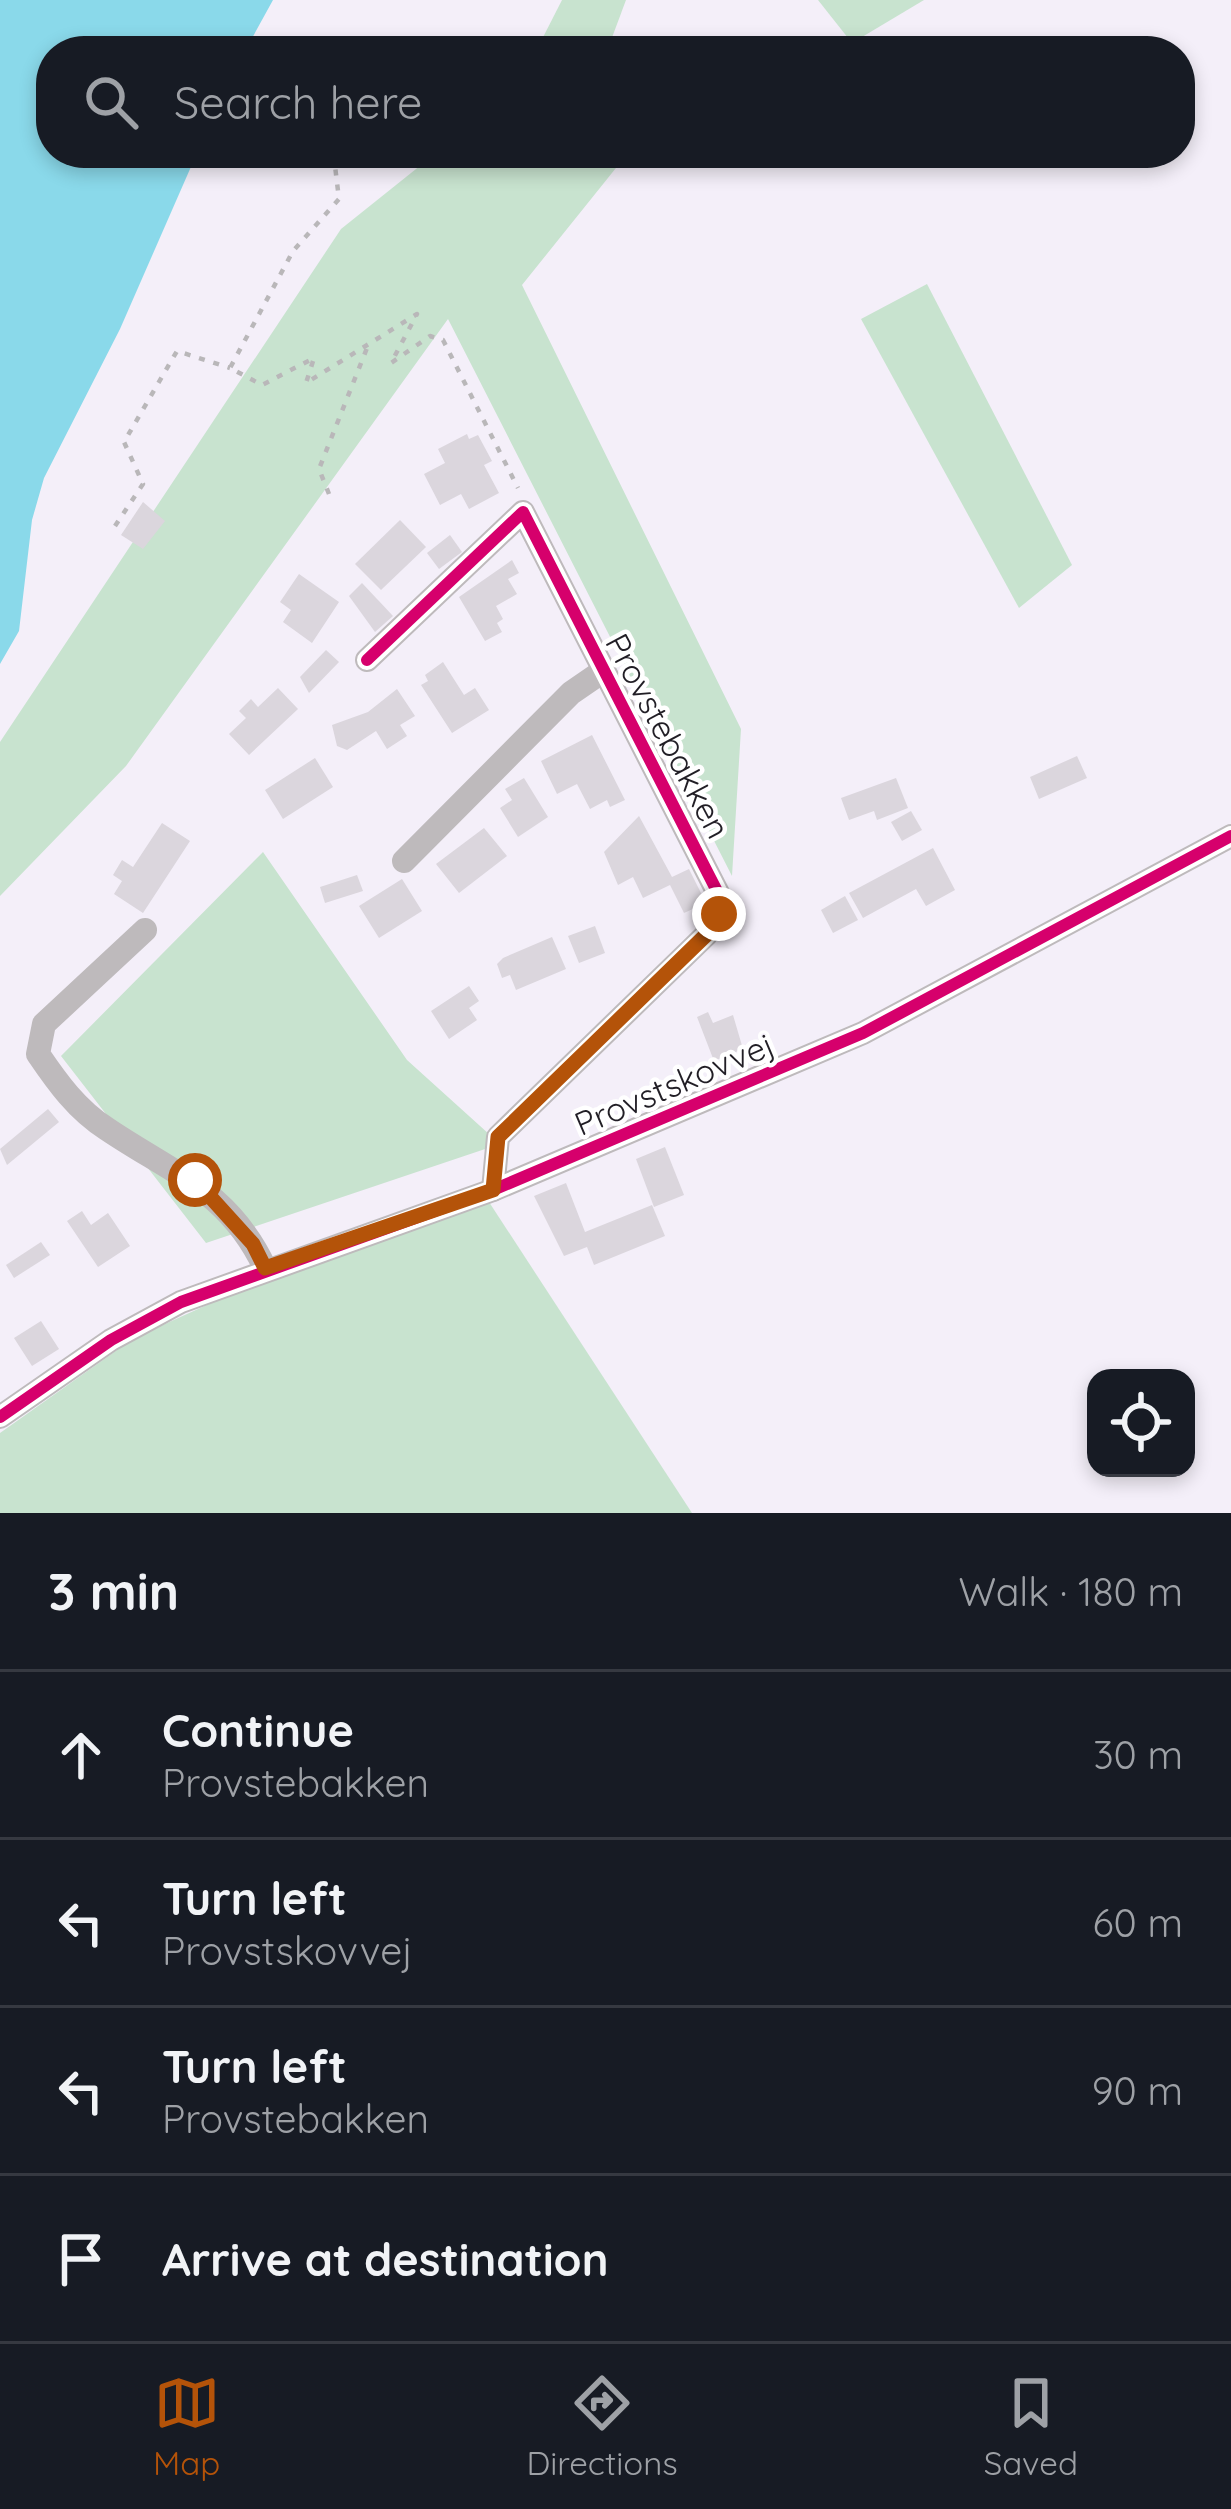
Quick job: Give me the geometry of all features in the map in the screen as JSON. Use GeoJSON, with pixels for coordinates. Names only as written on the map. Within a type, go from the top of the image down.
{"type":"FeatureCollection","features":[{"type":"Feature","properties":{"kind":"street"},"geometry":{"type":"LineString","coordinates":[[367,660],[523,512]]}},
{"type":"Feature","properties":{"kind":"street","name":"Provstebakken"},"geometry":{"type":"LineString","coordinates":[[493,1190],[498,1137],[706,935],[719,914],[720,897],[523,512]]}},
{"type":"Feature","properties":{"kind":"street","name":"Provstebakken"},"geometry":{"type":"LineString","coordinates":[[404,861],[571,693],[603,671]]}},
{"type":"Feature","properties":{"kind":"street","name":"Provstskovvej"},"geometry":{"type":"LineString","coordinates":[[0,1418],[111,1340],[181,1302],[265,1268],[493,1190],[863,1033],[1231,836]]}},
{"type":"Feature","properties":{"kind":"street"},"geometry":{"type":"LineString","coordinates":[[146,930],[44,1024],[38,1054],[63,1091],[104,1128],[195,1180],[253,1244],[265,1268]]}},
{"type":"Feature","properties":{"kind":"path"},"geometry":{"type":"LineString","coordinates":[[230,368],[293,251],[339,199],[335,168]]}},
{"type":"Feature","properties":{"kind":"path"},"geometry":{"type":"LineString","coordinates":[[115,526],[143,484],[124,442],[177,351],[230,368],[262,385],[314,358],[306,383],[417,314],[391,363],[430,336],[443,340],[523,499],[523,512]]}},
{"type":"Feature","properties":{"kind":"path"},"geometry":{"type":"LineString","coordinates":[[329,494],[319,469],[369,343]]}},
{"type":"Feature","properties":{"kind":"green space"},"geometry":{"type":"Polygon","coordinates":[[[562,0],[626,0],[613,36],[544,36],[562,0]]]}},
{"type":"Feature","properties":{"kind":"green space"},"geometry":{"type":"Polygon","coordinates":[[[818,0],[924,0],[864,36],[846,36],[818,0]]]}},
{"type":"Feature","properties":{"kind":"green space"},"geometry":{"type":"Polygon","coordinates":[[[417,168],[616,168],[522,285],[741,729],[732,876],[448,319],[126,766],[0,896],[0,742],[341,229],[417,168]]]}},
{"type":"Feature","properties":{"kind":"green space"},"geometry":{"type":"Polygon","coordinates":[[[927,284],[1072,565],[1019,608],[861,319],[927,284]]]}},
{"type":"Feature","properties":{"kind":"green space"},"geometry":{"type":"Polygon","coordinates":[[[263,852],[407,1060],[500,1144],[206,1243],[61,1056],[263,852]]]}},
{"type":"Feature","properties":{"kind":"green space"},"geometry":{"type":"Polygon","coordinates":[[[489,1202],[692,1513],[0,1513],[0,1433],[134,1338],[229,1295],[489,1202]]]}},
{"type":"Feature","properties":{"kind":"water"},"geometry":{"type":"Polygon","coordinates":[[[0,0],[273,0],[253,36],[36,36],[36,168],[190,168],[120,329],[44,478],[32,520],[19,631],[0,664],[0,0]]]}},
{"type":"Feature","properties":{"kind":"building"},"geometry":{"type":"Polygon","coordinates":[[[467,434],[469,439],[478,435],[492,461],[484,465],[499,493],[469,509],[461,494],[440,505],[424,474],[445,463],[438,449],[467,434]]]}},
{"type":"Feature","properties":{"kind":"building"},"geometry":{"type":"Polygon","coordinates":[[[143,502],[165,521],[143,549],[121,535],[143,502]]]}},
{"type":"Feature","properties":{"kind":"building"},"geometry":{"type":"Polygon","coordinates":[[[400,520],[426,547],[381,590],[355,564],[400,520]]]}},
{"type":"Feature","properties":{"kind":"building"},"geometry":{"type":"Polygon","coordinates":[[[450,535],[462,552],[439,569],[427,553],[450,535]]]}},
{"type":"Feature","properties":{"kind":"building"},"geometry":{"type":"Polygon","coordinates":[[[512,560],[519,573],[508,579],[517,594],[496,606],[503,619],[497,623],[502,632],[485,641],[459,597],[512,560]]]}},
{"type":"Feature","properties":{"kind":"building"},"geometry":{"type":"Polygon","coordinates":[[[299,574],[339,602],[312,643],[283,622],[291,610],[280,602],[299,574]]]}},
{"type":"Feature","properties":{"kind":"building"},"geometry":{"type":"Polygon","coordinates":[[[362,583],[393,616],[375,632],[349,596],[362,583]]]}},
{"type":"Feature","properties":{"kind":"building"},"geometry":{"type":"Polygon","coordinates":[[[326,650],[339,662],[309,693],[300,677],[326,650]]]}},
{"type":"Feature","properties":{"kind":"building"},"geometry":{"type":"Polygon","coordinates":[[[443,662],[464,695],[475,688],[489,710],[452,733],[421,685],[428,681],[425,675],[443,662]]]}},
{"type":"Feature","properties":{"kind":"building"},"geometry":{"type":"Polygon","coordinates":[[[278,688],[298,709],[249,755],[229,734],[246,718],[239,711],[251,699],[258,707],[278,688]]]}},
{"type":"Feature","properties":{"kind":"building"},"geometry":{"type":"Polygon","coordinates":[[[397,689],[415,716],[400,725],[407,736],[387,749],[376,731],[347,750],[337,746],[332,725],[368,712],[397,689]]]}},
{"type":"Feature","properties":{"kind":"building"},"geometry":{"type":"Polygon","coordinates":[[[592,735],[625,800],[610,807],[607,800],[590,809],[577,784],[557,794],[541,761],[592,735]]]}},
{"type":"Feature","properties":{"kind":"building"},"geometry":{"type":"Polygon","coordinates":[[[1077,756],[1087,778],[1039,799],[1030,777],[1077,756]]]}},
{"type":"Feature","properties":{"kind":"building"},"geometry":{"type":"Polygon","coordinates":[[[315,758],[333,787],[283,819],[265,790],[315,758]]]}},
{"type":"Feature","properties":{"kind":"building"},"geometry":{"type":"Polygon","coordinates":[[[524,778],[548,817],[518,837],[500,808],[512,800],[505,789],[524,778]]]}},
{"type":"Feature","properties":{"kind":"building"},"geometry":{"type":"Polygon","coordinates":[[[896,778],[908,808],[877,820],[874,811],[849,820],[841,798],[896,778]]]}},
{"type":"Feature","properties":{"kind":"building"},"geometry":{"type":"Polygon","coordinates":[[[911,811],[922,830],[902,841],[891,822],[911,811]]]}},
{"type":"Feature","properties":{"kind":"building"},"geometry":{"type":"Polygon","coordinates":[[[639,816],[672,877],[689,869],[706,903],[684,913],[670,885],[643,898],[633,877],[618,885],[604,852],[639,816]]]}},
{"type":"Feature","properties":{"kind":"building"},"geometry":{"type":"Polygon","coordinates":[[[162,823],[190,841],[143,913],[114,894],[122,881],[113,875],[122,860],[133,867],[162,823]]]}},
{"type":"Feature","properties":{"kind":"building"},"geometry":{"type":"Polygon","coordinates":[[[484,828],[507,856],[459,893],[436,864],[484,828]]]}},
{"type":"Feature","properties":{"kind":"building"},"geometry":{"type":"Polygon","coordinates":[[[933,848],[955,890],[926,906],[916,889],[863,918],[849,893],[933,848]]]}},
{"type":"Feature","properties":{"kind":"building"},"geometry":{"type":"Polygon","coordinates":[[[357,875],[363,891],[325,903],[320,887],[357,875]]]}},
{"type":"Feature","properties":{"kind":"building"},"geometry":{"type":"Polygon","coordinates":[[[402,879],[422,911],[379,938],[359,906],[402,879]]]}},
{"type":"Feature","properties":{"kind":"building"},"geometry":{"type":"Polygon","coordinates":[[[845,896],[858,920],[833,933],[821,910],[845,896]]]}},
{"type":"Feature","properties":{"kind":"building"},"geometry":{"type":"Polygon","coordinates":[[[595,926],[605,953],[579,963],[568,936],[595,926]]]}},
{"type":"Feature","properties":{"kind":"building"},"geometry":{"type":"Polygon","coordinates":[[[552,937],[566,969],[516,990],[510,975],[502,978],[497,964],[503,958],[552,937]]]}},
{"type":"Feature","properties":{"kind":"building"},"geometry":{"type":"Polygon","coordinates":[[[469,986],[479,1001],[469,1008],[477,1020],[449,1039],[431,1011],[469,986]]]}},
{"type":"Feature","properties":{"kind":"building"},"geometry":{"type":"Polygon","coordinates":[[[708,1012],[713,1023],[733,1015],[743,1049],[714,1061],[697,1017],[708,1012]]]}},
{"type":"Feature","properties":{"kind":"building"},"geometry":{"type":"Polygon","coordinates":[[[48,1109],[59,1122],[7,1165],[0,1149],[48,1109]]]}},
{"type":"Feature","properties":{"kind":"building"},"geometry":{"type":"Polygon","coordinates":[[[665,1147],[684,1195],[654,1207],[636,1159],[665,1147]]]}},
{"type":"Feature","properties":{"kind":"building"},"geometry":{"type":"Polygon","coordinates":[[[566,1183],[585,1232],[652,1205],[665,1236],[594,1265],[587,1247],[564,1256],[534,1196],[566,1183]]]}},
{"type":"Feature","properties":{"kind":"building"},"geometry":{"type":"Polygon","coordinates":[[[82,1211],[91,1225],[108,1213],[130,1246],[98,1267],[67,1221],[82,1211]]]}},
{"type":"Feature","properties":{"kind":"building"},"geometry":{"type":"Polygon","coordinates":[[[41,1242],[50,1255],[14,1278],[6,1265],[41,1242]]]}},
{"type":"Feature","properties":{"kind":"building"},"geometry":{"type":"Polygon","coordinates":[[[41,1321],[59,1349],[32,1366],[14,1338],[41,1321]]]}},
{"type":"Feature","properties":{"kind":"cycle path"},"geometry":{"type":"LineString","coordinates":[[367,660],[523,512],[720,897],[719,914],[706,935],[498,1137],[493,1190]]}},
{"type":"Feature","properties":{"kind":"cycle path"},"geometry":{"type":"LineString","coordinates":[[0,1417],[111,1340],[181,1302],[493,1190],[863,1033],[1231,836]]}},
{"type":"Feature","properties":{"kind":"route"},"geometry":{"type":"LineString","coordinates":[[195,1180],[253,1244],[265,1268],[493,1190],[498,1137],[706,935],[719,914]]}}]}
